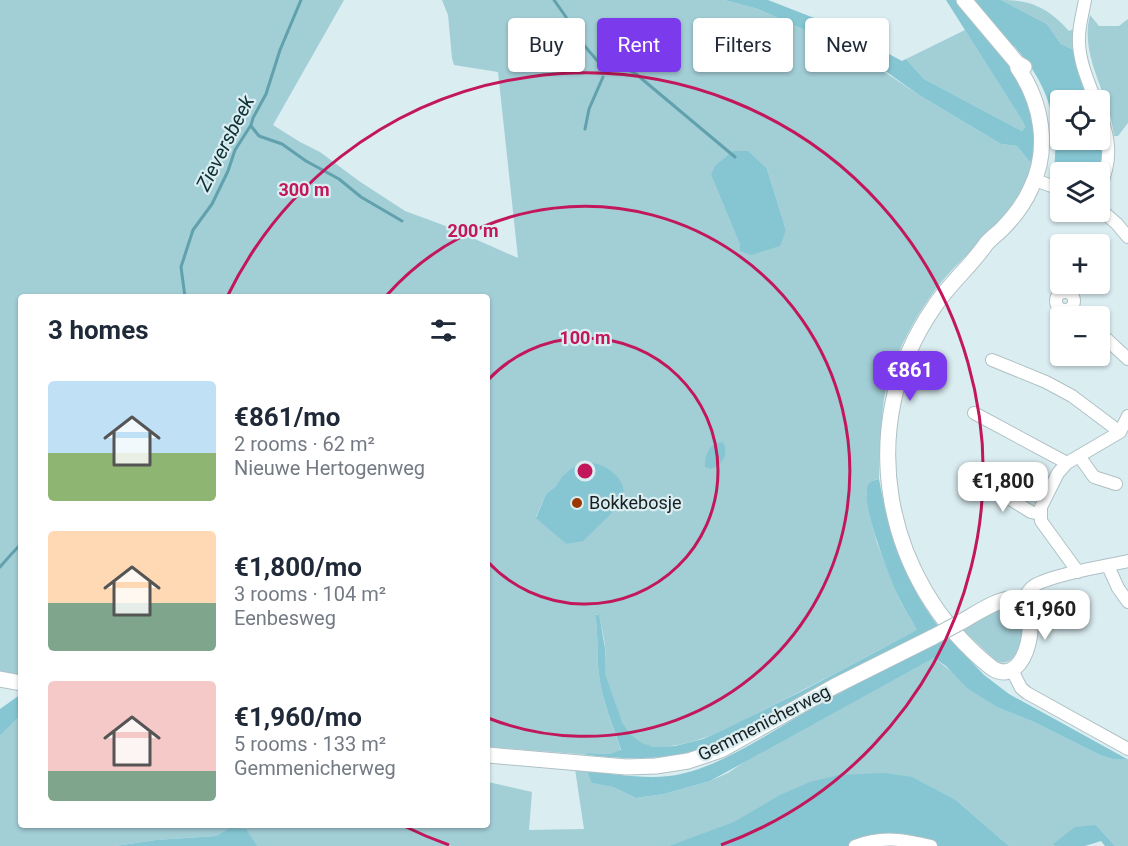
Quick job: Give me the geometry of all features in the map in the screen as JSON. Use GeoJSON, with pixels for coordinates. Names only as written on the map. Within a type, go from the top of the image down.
{"type":"FeatureCollection","features":[{"type":"Feature","properties":{"kind":"main road"},"geometry":{"type":"LineString","coordinates":[[964,0],[1017,63],[1036,102],[1040,119],[1041,149],[1038,196],[1023,219],[989,250],[984,250],[944,293],[924,322],[899,378],[892,409],[888,443],[888,484],[900,540],[929,599],[955,633],[981,660],[999,672],[1011,670],[1022,659],[1029,637],[1029,615],[1026,607],[1020,602]]}},
{"type":"Feature","properties":{"kind":"main road","name":"Gemmenicherweg"},"geometry":{"type":"LineString","coordinates":[[490,755],[626,767],[665,766],[693,760],[741,739],[835,686],[1005,600],[1014,599],[1020,602]]}},
{"type":"Feature","properties":{"kind":"main road"},"geometry":{"type":"LineString","coordinates":[[0,679],[18,682]]}},
{"type":"Feature","properties":{"kind":"street"},"geometry":{"type":"LineString","coordinates":[[1085,0],[1079,46],[1081,62],[1091,90]]}},
{"type":"Feature","properties":{"kind":"street"},"geometry":{"type":"LineString","coordinates":[[1039,182],[1050,186]]}},
{"type":"Feature","properties":{"kind":"street"},"geometry":{"type":"LineString","coordinates":[[1110,218],[1128,237]]}},
{"type":"Feature","properties":{"kind":"street"},"geometry":{"type":"LineString","coordinates":[[1110,342],[1128,359]]}},
{"type":"Feature","properties":{"kind":"street"},"geometry":{"type":"LineString","coordinates":[[992,360],[1046,382],[1072,396],[1119,432]]}},
{"type":"Feature","properties":{"kind":"street"},"geometry":{"type":"LineString","coordinates":[[974,413],[1066,463]]}},
{"type":"Feature","properties":{"kind":"street"},"geometry":{"type":"LineString","coordinates":[[1078,572],[1041,520],[1040,514],[1046,493],[1066,463],[1119,432],[1128,416]]}},
{"type":"Feature","properties":{"kind":"street"},"geometry":{"type":"LineString","coordinates":[[1079,456],[1094,477],[1116,484]]}},
{"type":"Feature","properties":{"kind":"street"},"geometry":{"type":"LineString","coordinates":[[975,484],[1007,497],[1031,512],[1040,514]]}},
{"type":"Feature","properties":{"kind":"street"},"geometry":{"type":"LineString","coordinates":[[1020,602],[1034,586],[1078,572],[1128,561]]}},
{"type":"Feature","properties":{"kind":"street"},"geometry":{"type":"LineString","coordinates":[[1108,566],[1118,588],[1128,602]]}},
{"type":"Feature","properties":{"kind":"street"},"geometry":{"type":"LineString","coordinates":[[1011,670],[1021,688],[1027,693],[1128,750]]}},
{"type":"Feature","properties":{"kind":"street"},"geometry":{"type":"LineString","coordinates":[[855,846],[874,840],[890,839],[931,846]]}},
{"type":"Feature","properties":{"kind":"shaded area"},"geometry":{"type":"Polygon","coordinates":[[[0,0],[344,0],[273,125],[320,152],[405,211],[518,258],[498,72],[454,65],[448,15],[442,0],[724,0],[758,9],[778,18],[693,18],[693,72],[793,72],[793,25],[805,30],[805,72],[884,72],[1001,144],[1017,146],[1029,161],[1033,162],[1026,185],[1010,211],[952,270],[918,315],[899,352],[886,390],[879,479],[874,480],[866,492],[877,543],[901,603],[918,630],[712,735],[685,744],[656,747],[643,744],[635,738],[623,724],[615,707],[605,674],[605,642],[597,614],[595,615],[600,685],[621,751],[610,754],[588,753],[586,755],[490,747],[490,294],[18,294],[18,676],[0,673],[0,0]],[[767,169],[711,175],[740,245],[740,251],[786,230],[767,169]],[[557,485],[546,494],[536,517],[566,544],[583,540],[603,521],[557,485]]]}},
{"type":"Feature","properties":{"kind":"shaded area"},"geometry":{"type":"Polygon","coordinates":[[[724,0],[768,0],[814,18],[805,18],[805,30],[793,25],[793,18],[778,18],[758,9],[724,0]]]}},
{"type":"Feature","properties":{"kind":"shaded area"},"geometry":{"type":"Polygon","coordinates":[[[946,0],[956,0],[1004,58],[1030,99],[1035,141],[1033,162],[1029,161],[1017,146],[1001,144],[919,95],[887,72],[889,72],[889,54],[902,61],[906,59],[924,79],[1022,131],[1025,127],[946,0]]]}},
{"type":"Feature","properties":{"kind":"shaded area"},"geometry":{"type":"Polygon","coordinates":[[[973,0],[1001,0],[1047,24],[1061,44],[1076,51],[1088,90],[1050,90],[1050,110],[1035,73],[1014,46],[1012,48],[973,0]]]}},
{"type":"Feature","properties":{"kind":"shaded area"},"geometry":{"type":"Polygon","coordinates":[[[1001,0],[1012,0],[1039,7],[1054,16],[1069,31],[1074,29],[1076,51],[1061,44],[1047,24],[1001,0]]]}},
{"type":"Feature","properties":{"kind":"shaded area"},"geometry":{"type":"Polygon","coordinates":[[[1090,15],[1099,26],[1119,26],[1128,19],[1128,123],[1118,136],[1114,136],[1110,116],[1110,90],[1102,90],[1092,61],[1088,31],[1090,15]]]}},
{"type":"Feature","properties":{"kind":"shaded area"},"geometry":{"type":"Polygon","coordinates":[[[965,30],[1023,122],[1025,127],[1022,131],[924,79],[906,59],[965,30]]]}},
{"type":"Feature","properties":{"kind":"shaded area"},"geometry":{"type":"Polygon","coordinates":[[[1055,150],[1104,150],[1103,162],[1054,162],[1055,150]]]}},
{"type":"Feature","properties":{"kind":"shaded area"},"geometry":{"type":"Polygon","coordinates":[[[733,151],[748,151],[767,169],[786,230],[780,246],[751,255],[740,251],[740,245],[711,175],[715,166],[733,151]]]}},
{"type":"Feature","properties":{"kind":"shaded area"},"geometry":{"type":"Polygon","coordinates":[[[723,442],[725,454],[722,461],[711,469],[705,467],[706,457],[711,447],[723,442]]]}},
{"type":"Feature","properties":{"kind":"shaded area"},"geometry":{"type":"Polygon","coordinates":[[[593,463],[615,474],[623,487],[623,502],[583,541],[566,544],[536,518],[546,494],[557,485],[562,477],[571,469],[582,464],[593,463]]]}},
{"type":"Feature","properties":{"kind":"shaded area"},"geometry":{"type":"Polygon","coordinates":[[[879,479],[893,538],[907,574],[938,626],[841,676],[732,737],[710,746],[671,756],[628,758],[586,755],[588,753],[610,754],[621,750],[600,685],[595,615],[599,614],[605,648],[605,674],[622,722],[630,734],[642,743],[654,747],[675,746],[703,739],[804,690],[917,630],[897,593],[872,525],[866,494],[868,485],[879,479]]]}},
{"type":"Feature","properties":{"kind":"shaded area"},"geometry":{"type":"Polygon","coordinates":[[[1007,608],[1016,612],[1021,619],[1022,640],[1013,658],[1005,662],[996,661],[962,629],[991,613],[1007,608]]]}},
{"type":"Feature","properties":{"kind":"shaded area"},"geometry":{"type":"Polygon","coordinates":[[[949,638],[984,675],[1009,694],[1127,759],[1112,759],[1100,755],[1034,722],[999,708],[967,688],[946,666],[934,658],[710,781],[664,794],[636,798],[613,787],[592,783],[587,771],[659,777],[707,766],[726,758],[864,680],[949,638]]]}},
{"type":"Feature","properties":{"kind":"shaded area"},"geometry":{"type":"Polygon","coordinates":[[[934,658],[999,708],[1034,722],[1100,755],[1112,759],[1128,759],[1128,846],[1115,846],[1096,825],[1054,844],[1055,846],[1009,846],[956,800],[1001,846],[256,846],[216,837],[231,828],[490,828],[490,782],[532,792],[529,830],[584,829],[575,769],[587,771],[593,783],[613,787],[636,798],[664,794],[710,781],[728,773],[747,760],[934,658]]]}},
{"type":"Feature","properties":{"kind":"shaded area"},"geometry":{"type":"Polygon","coordinates":[[[18,696],[18,718],[0,736],[0,709],[18,696]]]}},
{"type":"Feature","properties":{"kind":"shaded area"},"geometry":{"type":"Polygon","coordinates":[[[18,718],[18,828],[231,828],[216,836],[156,840],[115,846],[0,846],[0,736],[18,718]]]}},
{"type":"Feature","properties":{"kind":"shaded area"},"geometry":{"type":"Polygon","coordinates":[[[884,773],[912,777],[957,801],[1009,846],[669,846],[734,822],[780,795],[810,782],[839,775],[884,773]]]}},
{"type":"Feature","properties":{"kind":"shaded area"},"geometry":{"type":"Polygon","coordinates":[[[1096,825],[1115,846],[1105,846],[1101,841],[1085,846],[1055,846],[1053,844],[1075,827],[1096,825]]]}},
{"type":"Feature","properties":{"kind":"shaded area"},"geometry":{"type":"Polygon","coordinates":[[[230,828],[246,829],[257,846],[115,846],[156,840],[216,836],[230,828]]]}},
{"type":"Feature","properties":{"kind":"waterway","name":"Zieversbeek"},"geometry":{"type":"LineString","coordinates":[[185,294],[181,267],[193,230],[212,204],[235,150],[251,125],[266,94],[280,50],[301,0]]}},
{"type":"Feature","properties":{"kind":"waterway"},"geometry":{"type":"LineString","coordinates":[[554,0],[566,17],[570,29],[597,60]]}},
{"type":"Feature","properties":{"kind":"waterway"},"geometry":{"type":"LineString","coordinates":[[632,72],[735,157]]}},
{"type":"Feature","properties":{"kind":"waterway"},"geometry":{"type":"LineString","coordinates":[[585,129],[589,109],[603,77]]}},
{"type":"Feature","properties":{"kind":"waterway"},"geometry":{"type":"LineString","coordinates":[[251,126],[259,136],[282,144],[306,161],[339,179],[361,197],[402,221]]}},
{"type":"Feature","properties":{"kind":"waterway","name":"Zieversbeek"},"geometry":{"type":"LineString","coordinates":[[0,567],[18,547]]}},
{"type":"Feature","properties":{"kind":"place","name":"Bokkebosje"},"geometry":{"type":"Point","coordinates":[577,503]}}]}
